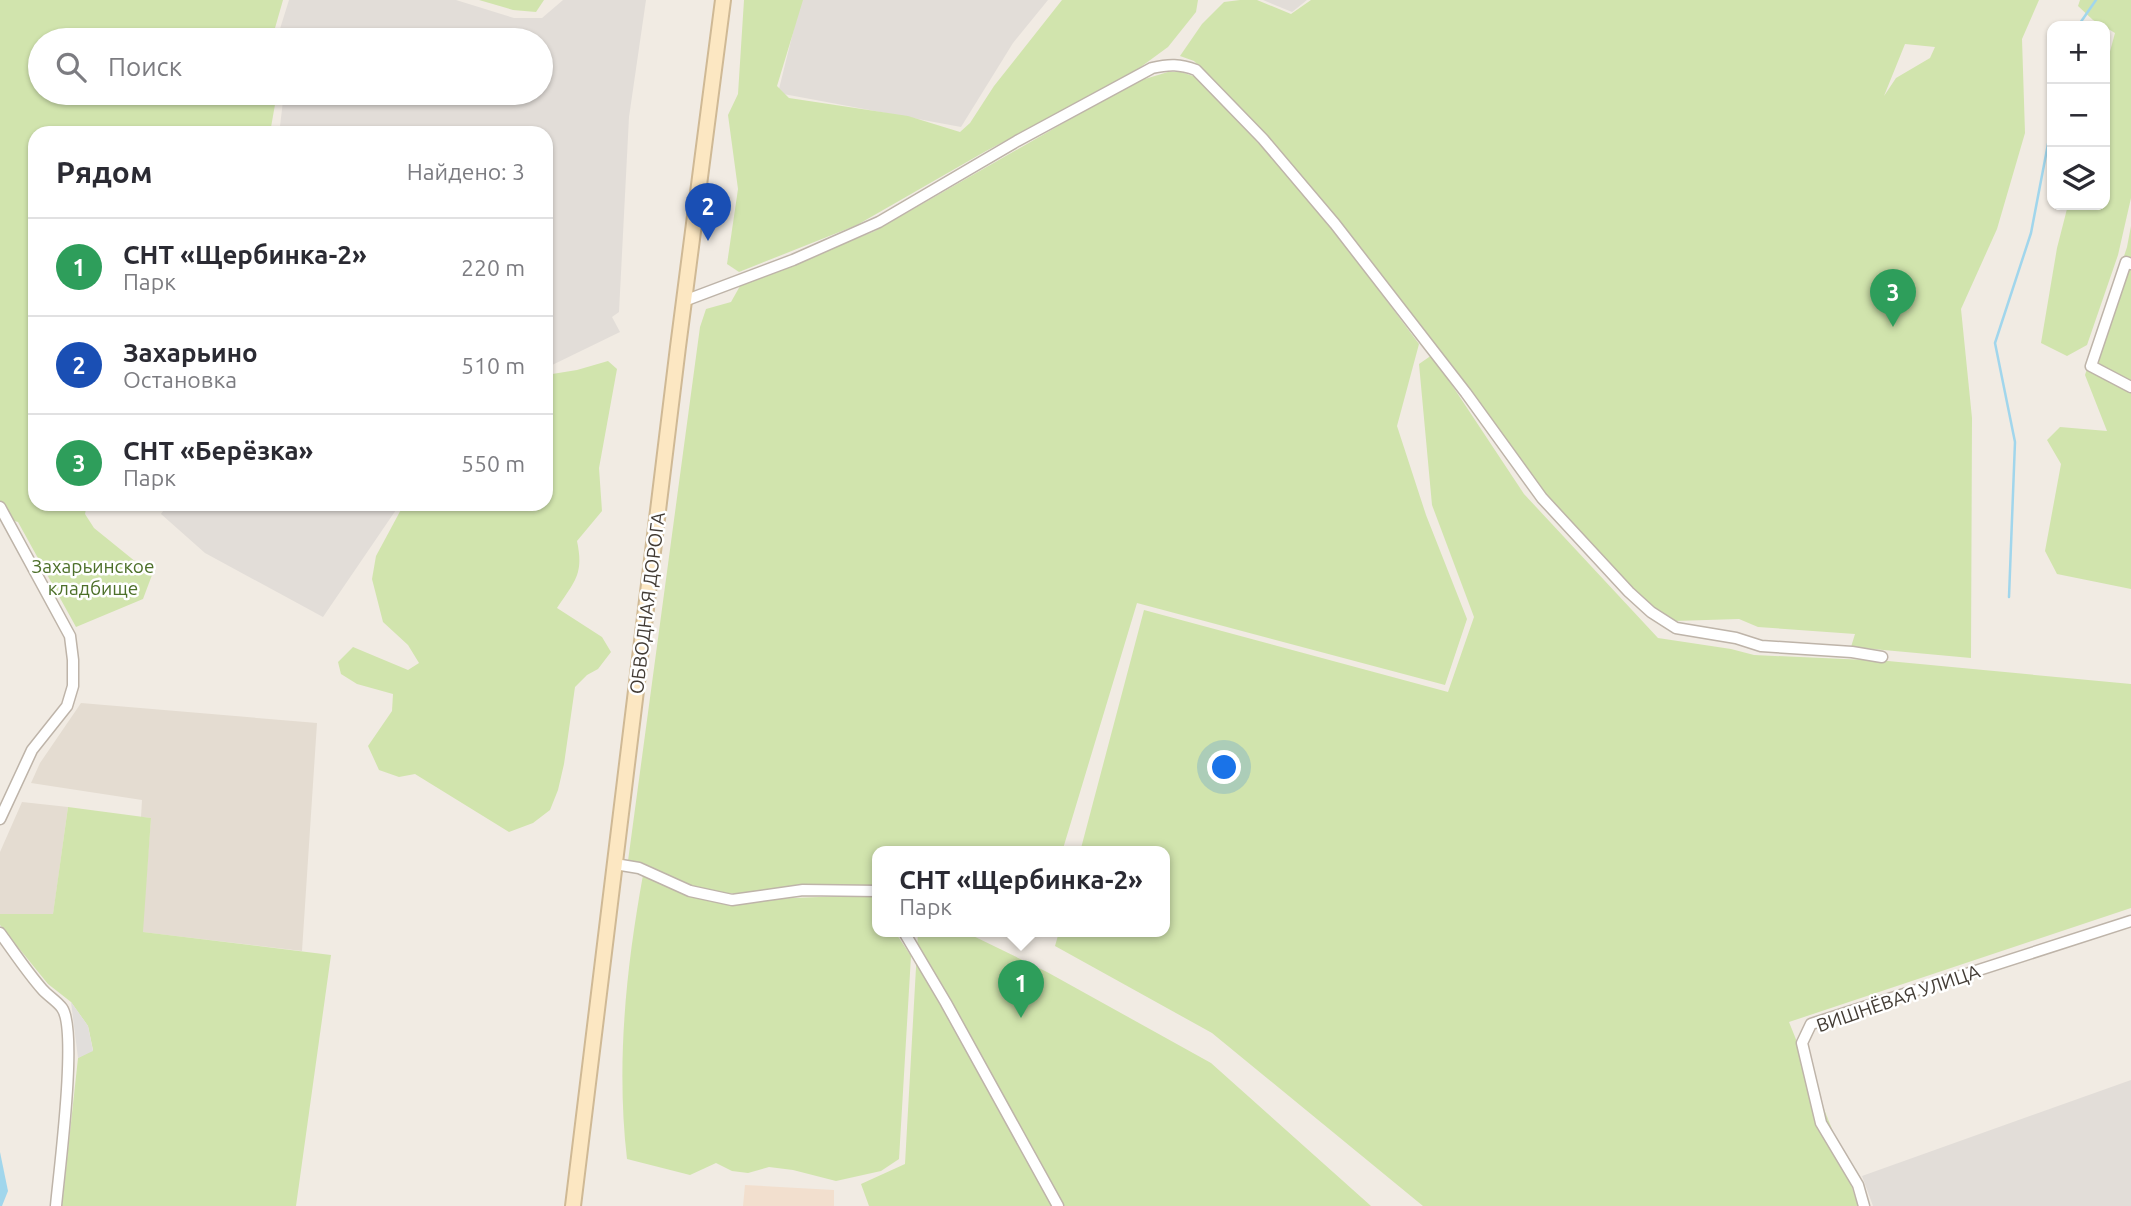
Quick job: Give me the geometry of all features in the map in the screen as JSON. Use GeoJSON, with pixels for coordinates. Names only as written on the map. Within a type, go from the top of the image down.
{"type":"FeatureCollection","features":[{"type":"Feature","properties":{"kind":"main road","name":"ОБВОДНАЯ ДОРОГА"},"geometry":{"type":"LineString","coordinates":[[573,1206],[723,0]]}},
{"type":"Feature","properties":{"kind":"street"},"geometry":{"type":"LineString","coordinates":[[684,301],[793,260],[879,222],[1017,141],[1152,68],[1168,64],[1181,65],[1196,70],[1263,139],[1335,224],[1399,306],[1542,498],[1651,612],[1676,628],[1736,638],[1761,646],[1852,652],[1882,657]]}},
{"type":"Feature","properties":{"kind":"street"},"geometry":{"type":"LineString","coordinates":[[2131,264],[2126,262],[2091,366],[2131,387]]}},
{"type":"Feature","properties":{"kind":"street"},"geometry":{"type":"LineString","coordinates":[[0,507],[70,636],[73,686],[67,706],[32,750],[0,819]]}},
{"type":"Feature","properties":{"kind":"street"},"geometry":{"type":"LineString","coordinates":[[615,864],[639,868],[690,891],[732,900],[803,890],[872,891]]}},
{"type":"Feature","properties":{"kind":"street","name":"ВИШНЁВАЯ УЛИЦА"},"geometry":{"type":"LineString","coordinates":[[1864,1206],[1858,1185],[1821,1123],[1802,1042],[1811,1024],[2131,922]]}},
{"type":"Feature","properties":{"kind":"street"},"geometry":{"type":"LineString","coordinates":[[0,933],[42,989],[62,1008],[65,1016],[69,1042],[65,1120],[56,1206]]}},
{"type":"Feature","properties":{"kind":"street"},"geometry":{"type":"LineString","coordinates":[[907,937],[1058,1206]]}},
{"type":"Feature","properties":{"kind":"shaded area"},"geometry":{"type":"Polygon","coordinates":[[[289,0],[456,0],[514,18],[542,18],[563,0],[646,0],[629,117],[619,312],[612,317],[620,332],[553,365],[553,126],[280,126],[283,105],[553,105],[553,28],[280,28],[289,0]]]}},
{"type":"Feature","properties":{"kind":"shaded area"},"geometry":{"type":"Polygon","coordinates":[[[801,0],[1048,0],[1013,43],[961,127],[778,93],[801,0]]]}},
{"type":"Feature","properties":{"kind":"shaded area"},"geometry":{"type":"Polygon","coordinates":[[[1263,0],[1307,0],[1292,12],[1263,0]]]}},
{"type":"Feature","properties":{"kind":"shaded area"},"geometry":{"type":"Polygon","coordinates":[[[163,511],[395,511],[323,617],[205,553],[161,514],[163,511]]]}},
{"type":"Feature","properties":{"kind":"shaded area"},"geometry":{"type":"Polygon","coordinates":[[[81,703],[317,723],[302,951],[142,932],[151,818],[141,817],[142,800],[31,783],[40,763],[81,703]]]}},
{"type":"Feature","properties":{"kind":"shaded area"},"geometry":{"type":"Polygon","coordinates":[[[22,802],[68,807],[53,915],[0,914],[0,852],[22,802]]]}},
{"type":"Feature","properties":{"kind":"shaded area"},"geometry":{"type":"Polygon","coordinates":[[[71,1002],[88,1026],[93,1051],[78,1058],[71,1002]]]}},
{"type":"Feature","properties":{"kind":"shaded area"},"geometry":{"type":"Polygon","coordinates":[[[2131,1080],[2131,1206],[1873,1206],[1862,1176],[2131,1080]]]}},
{"type":"Feature","properties":{"kind":"shaded area"},"geometry":{"type":"Polygon","coordinates":[[[745,1185],[834,1190],[834,1206],[743,1206],[745,1185]]]}},
{"type":"Feature","properties":{"kind":"green space","name":"Захарьинское кладбище"},"geometry":{"type":"Polygon","coordinates":[[[0,0],[283,0],[275,28],[28,28],[28,105],[275,105],[271,126],[28,126],[28,511],[86,511],[94,528],[152,575],[143,599],[76,627],[18,522],[0,517],[0,0]]]}},
{"type":"Feature","properties":{"kind":"green space"},"geometry":{"type":"Polygon","coordinates":[[[479,0],[544,0],[536,12],[513,10],[479,0]]]}},
{"type":"Feature","properties":{"kind":"green space"},"geometry":{"type":"Polygon","coordinates":[[[744,0],[803,0],[777,86],[789,98],[908,116],[960,132],[970,123],[994,86],[1062,0],[1198,0],[1196,12],[1168,47],[1127,77],[986,151],[857,225],[739,272],[727,264],[738,189],[728,115],[738,94],[744,0]]]}},
{"type":"Feature","properties":{"kind":"green space"},"geometry":{"type":"Polygon","coordinates":[[[1257,0],[1291,14],[1311,0],[2039,0],[2022,39],[2025,133],[1997,229],[1961,309],[1972,418],[1971,658],[1851,647],[1855,634],[1758,627],[1739,619],[1674,621],[1647,605],[1554,505],[1372,262],[1271,140],[1194,61],[1180,56],[1202,24],[1224,2],[1257,0]],[[1905,44],[1884,96],[1896,78],[1930,58],[1935,47],[1905,44]]]}},
{"type":"Feature","properties":{"kind":"green space"},"geometry":{"type":"Polygon","coordinates":[[[2080,0],[2131,0],[2131,198],[2118,255],[2087,345],[2067,356],[2041,343],[2057,248],[2067,210],[2110,210],[2110,52],[2115,33],[2110,30],[2110,21],[2095,21],[2078,6],[2080,0]]]}},
{"type":"Feature","properties":{"kind":"green space"},"geometry":{"type":"Polygon","coordinates":[[[1168,72],[1181,72],[1196,77],[1261,146],[1336,233],[1419,344],[1397,426],[1426,515],[1467,619],[1445,685],[1137,603],[1064,846],[872,846],[872,886],[802,884],[741,894],[687,885],[628,861],[700,327],[706,309],[731,302],[740,286],[875,231],[1135,82],[1168,72]]]}},
{"type":"Feature","properties":{"kind":"green space"},"geometry":{"type":"Polygon","coordinates":[[[2131,226],[2131,589],[2057,574],[2045,551],[2061,464],[2047,440],[2060,427],[2107,431],[2085,375],[2127,247],[2131,226]]]}},
{"type":"Feature","properties":{"kind":"green space"},"geometry":{"type":"Polygon","coordinates":[[[1432,355],[1524,494],[1658,638],[1754,655],[1888,661],[2131,684],[2131,908],[1789,1022],[1836,1139],[1858,1206],[1423,1206],[1212,1033],[1055,946],[1058,937],[1170,937],[1170,846],[1082,846],[1144,610],[1448,692],[1474,617],[1432,505],[1419,364],[1432,355]]]}},
{"type":"Feature","properties":{"kind":"green space"},"geometry":{"type":"Polygon","coordinates":[[[608,361],[617,369],[599,468],[602,511],[577,541],[579,562],[576,577],[557,608],[602,637],[611,652],[598,669],[575,687],[564,764],[550,810],[533,823],[509,832],[415,774],[399,777],[379,770],[368,746],[392,711],[393,694],[357,684],[341,674],[338,662],[353,647],[408,670],[419,663],[408,645],[383,622],[372,579],[376,556],[400,511],[553,511],[553,374],[608,361]]]}},
{"type":"Feature","properties":{"kind":"green space"},"geometry":{"type":"Polygon","coordinates":[[[68,807],[151,818],[143,932],[331,955],[296,1206],[62,1206],[78,1058],[93,1050],[88,1026],[71,1002],[48,984],[0,925],[0,914],[53,914],[68,807]]]}},
{"type":"Feature","properties":{"kind":"green space"},"geometry":{"type":"Polygon","coordinates":[[[643,875],[688,896],[724,903],[871,895],[872,937],[898,937],[911,956],[899,1159],[881,1171],[836,1181],[769,1167],[748,1173],[732,1171],[716,1163],[690,1175],[627,1159],[622,1088],[624,1017],[643,875]]]}},
{"type":"Feature","properties":{"kind":"green space"},"geometry":{"type":"Polygon","coordinates":[[[918,937],[975,937],[1047,972],[1211,1063],[1371,1206],[869,1206],[861,1184],[905,1164],[918,937]]]}},
{"type":"Feature","properties":{"kind":"water"},"geometry":{"type":"Polygon","coordinates":[[[0,1152],[8,1191],[2,1206],[0,1206],[0,1152]]]}},
{"type":"Feature","properties":{"kind":"waterway"},"geometry":{"type":"LineString","coordinates":[[2081,21],[2096,0]]}},
{"type":"Feature","properties":{"kind":"waterway"},"geometry":{"type":"LineString","coordinates":[[2009,597],[2015,442],[1995,343],[2031,233],[2047,147]]}},
{"type":"Feature","properties":{"kind":"place","name":"Захарьино"},"geometry":{"type":"Point","coordinates":[708,241]}},
{"type":"Feature","properties":{"kind":"place","name":"СНТ «Берёзка»"},"geometry":{"type":"Point","coordinates":[1893,327]}},
{"type":"Feature","properties":{"kind":"place","name":"СНТ «Щербинка-2»"},"geometry":{"type":"Point","coordinates":[1021,1018]}}]}
